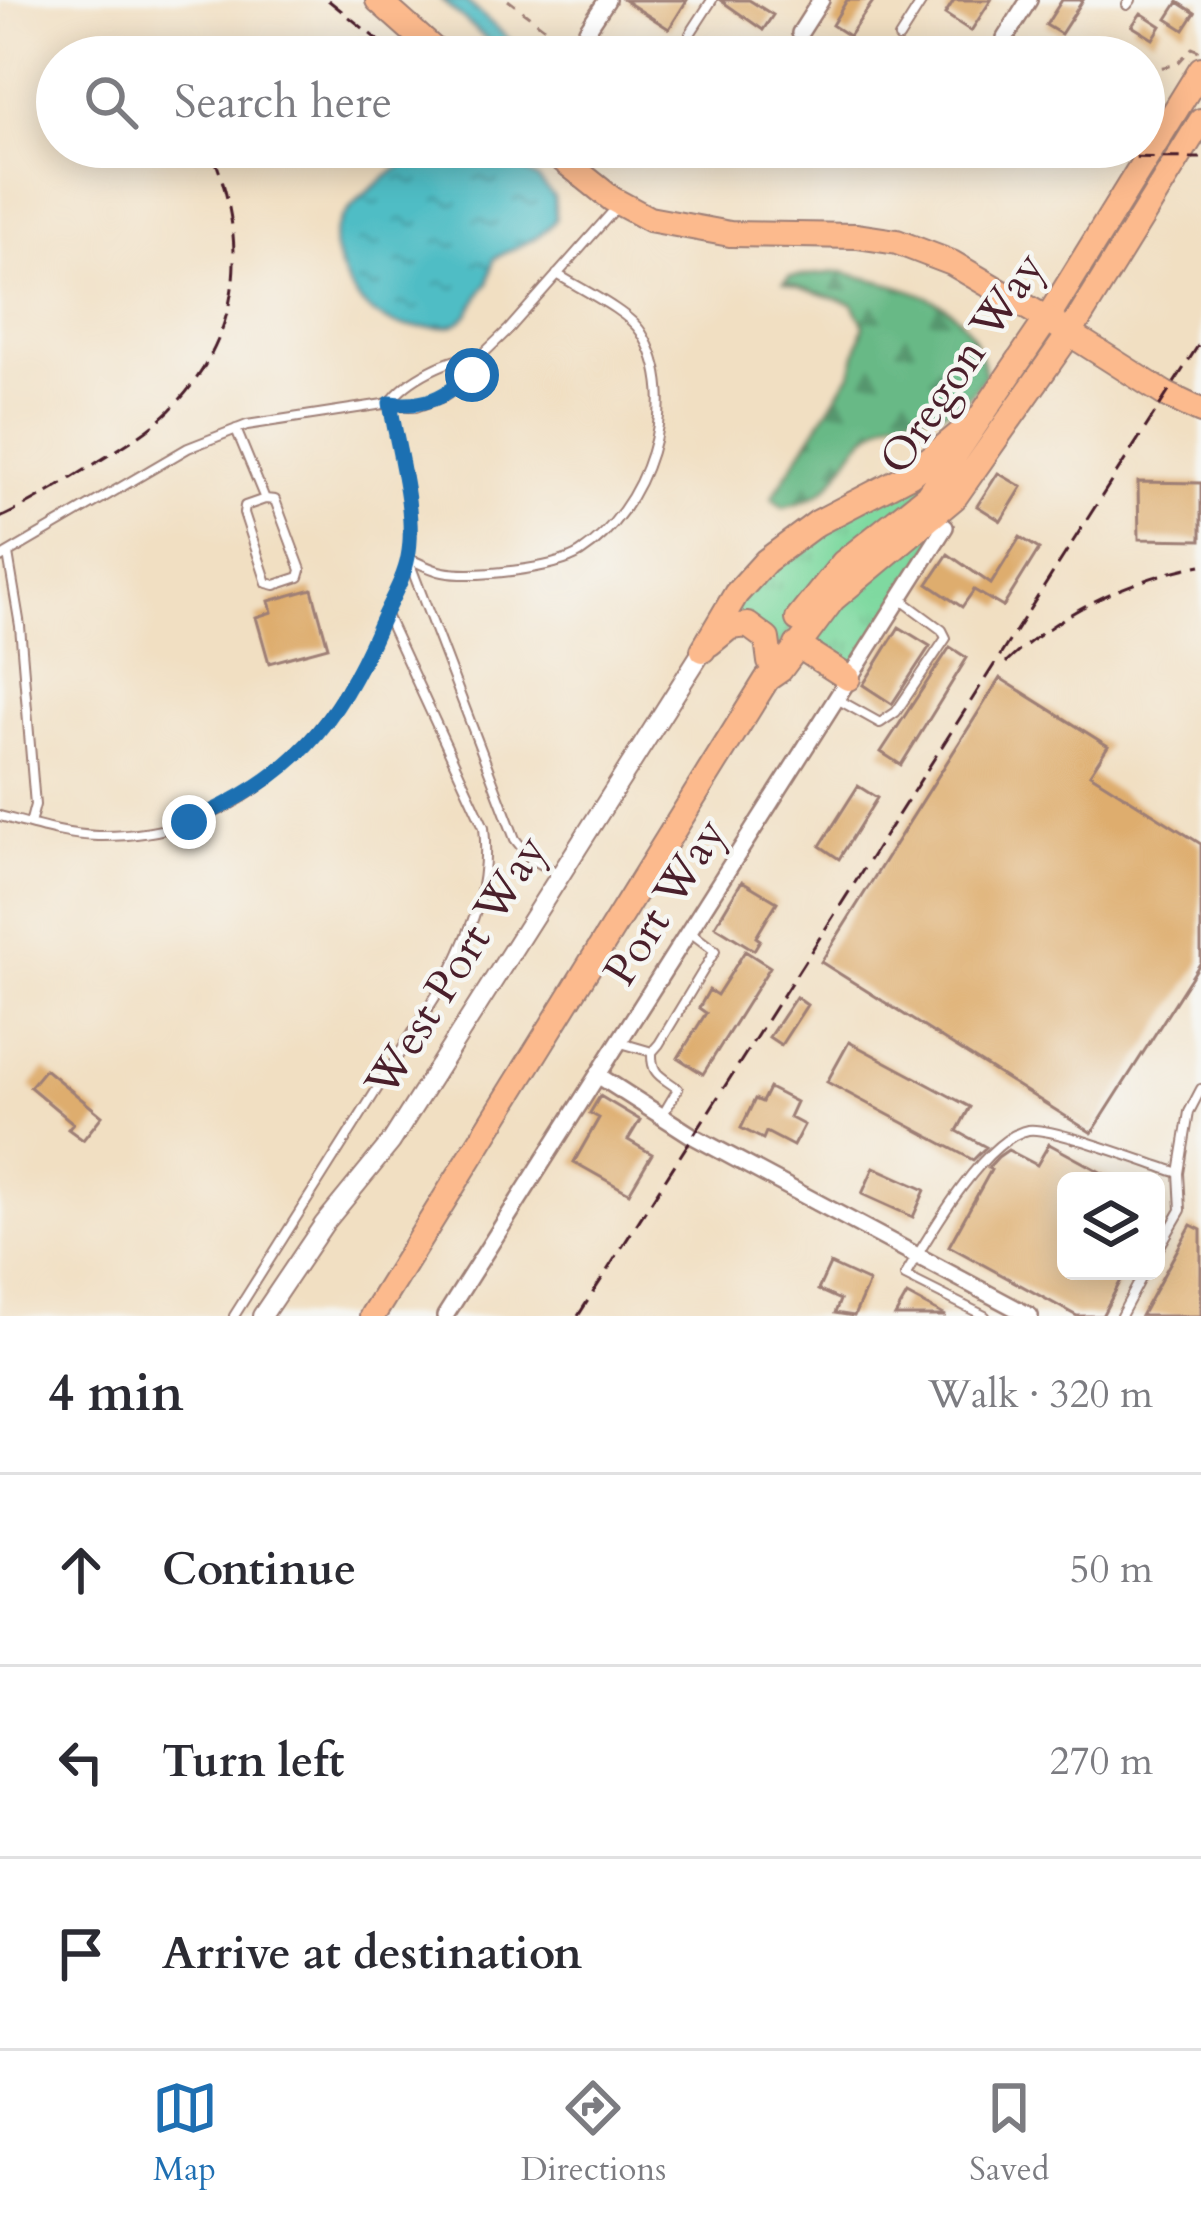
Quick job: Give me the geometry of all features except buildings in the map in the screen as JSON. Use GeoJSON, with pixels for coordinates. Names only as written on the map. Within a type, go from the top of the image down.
{"type":"FeatureCollection","features":[{"type":"Feature","properties":{"kind":"main road"},"geometry":{"type":"LineString","coordinates":[[378,0],[418,36]]}},
{"type":"Feature","properties":{"kind":"main road","name":"Oregon Way"},"geometry":{"type":"LineString","coordinates":[[1165,119],[1201,70]]}},
{"type":"Feature","properties":{"kind":"main road","name":"Oregon Way"},"geometry":{"type":"LineString","coordinates":[[769,671],[780,670],[833,599],[954,498],[1070,333],[1201,121]]}},
{"type":"Feature","properties":{"kind":"main road"},"geometry":{"type":"LineString","coordinates":[[575,168],[620,203],[649,218],[730,234],[857,236],[897,242],[952,262],[1165,394],[1201,411]]}},
{"type":"Feature","properties":{"kind":"main road","name":"Oregon Way"},"geometry":{"type":"LineString","coordinates":[[375,1311],[815,593],[843,563],[927,496],[1047,319],[1132,168]]}},
{"type":"Feature","properties":{"kind":"main road"},"geometry":{"type":"LineString","coordinates":[[703,650],[725,609],[766,561],[817,523],[911,474],[987,410]]}},
{"type":"Feature","properties":{"kind":"main road"},"geometry":{"type":"LineString","coordinates":[[703,650],[730,627],[748,625],[767,639],[769,671]]}},
{"type":"Feature","properties":{"kind":"main road"},"geometry":{"type":"LineString","coordinates":[[797,645],[842,688]]}},
{"type":"Feature","properties":{"kind":"street"},"geometry":{"type":"LineString","coordinates":[[587,31],[607,0]]}},
{"type":"Feature","properties":{"kind":"street"},"geometry":{"type":"LineString","coordinates":[[800,33],[821,0]]}},
{"type":"Feature","properties":{"kind":"street"},"geometry":{"type":"LineString","coordinates":[[1005,36],[1028,0]]}},
{"type":"Feature","properties":{"kind":"street","name":"Port Way"},"geometry":{"type":"LineString","coordinates":[[445,1316],[945,527]]}},
{"type":"Feature","properties":{"kind":"street","name":"West Port Way"},"geometry":{"type":"LineString","coordinates":[[262,1316],[324,1224],[391,1142],[703,650]]}},
{"type":"Feature","properties":{"kind":"street"},"geometry":{"type":"LineString","coordinates":[[598,1076],[662,1117],[1030,1316]]}},
{"type":"Feature","properties":{"kind":"lane"},"geometry":{"type":"LineString","coordinates":[[690,34],[712,0]]}},
{"type":"Feature","properties":{"kind":"lane"},"geometry":{"type":"LineString","coordinates":[[900,36],[923,0]]}},
{"type":"Feature","properties":{"kind":"lane"},"geometry":{"type":"LineString","coordinates":[[30,824],[35,805],[20,626],[4,556],[144,472],[236,429],[283,416],[390,403],[416,406],[445,396],[472,375],[481,356],[620,203]]}},
{"type":"Feature","properties":{"kind":"lane"},"geometry":{"type":"LineString","coordinates":[[408,558],[443,572],[515,570],[575,556],[611,529],[643,476],[661,419],[656,366],[640,328],[557,274]]}},
{"type":"Feature","properties":{"kind":"lane"},"geometry":{"type":"LineString","coordinates":[[0,816],[58,832],[101,836],[145,831],[189,822],[237,801],[286,767],[328,721],[358,674],[408,558],[410,527],[390,403],[401,387],[465,356],[481,356]]}},
{"type":"Feature","properties":{"kind":"lane"},"geometry":{"type":"LineString","coordinates":[[236,429],[265,499]]}},
{"type":"Feature","properties":{"kind":"lane"},"geometry":{"type":"LineString","coordinates":[[265,499],[275,500],[301,570],[299,577],[275,585],[268,583],[244,514],[245,506],[265,499]]}},
{"type":"Feature","properties":{"kind":"lane"},"geometry":{"type":"LineString","coordinates":[[408,558],[515,839],[530,858],[560,874]]}},
{"type":"Feature","properties":{"kind":"lane"},"geometry":{"type":"LineString","coordinates":[[842,688],[880,723],[896,712],[946,638],[943,630],[899,598]]}},
{"type":"Feature","properties":{"kind":"lane"},"geometry":{"type":"LineString","coordinates":[[234,1316],[449,976],[483,890],[488,863],[484,826],[385,613]]}},
{"type":"Feature","properties":{"kind":"lane"},"geometry":{"type":"LineString","coordinates":[[662,1117],[678,1089],[657,1077],[652,1052],[715,951],[689,932]]}},
{"type":"Feature","properties":{"kind":"lane"},"geometry":{"type":"LineString","coordinates":[[620,1042],[652,1052]]}},
{"type":"Feature","properties":{"kind":"lane"},"geometry":{"type":"LineString","coordinates":[[1165,1237],[1181,1210],[1179,1173],[1189,1112],[1201,1089]]}},
{"type":"Feature","properties":{"kind":"lane"},"geometry":{"type":"LineString","coordinates":[[997,1299],[986,1316],[905,1276],[991,1151],[1028,1130],[1065,1136],[1179,1173]]}},
{"type":"Feature","properties":{"kind":"lane"},"geometry":{"type":"LineString","coordinates":[[1121,1316],[1140,1280]]}},
{"type":"Feature","properties":{"kind":"path"},"geometry":{"type":"LineString","coordinates":[[508,0],[555,36]]}},
{"type":"Feature","properties":{"kind":"path"},"geometry":{"type":"LineString","coordinates":[[1165,67],[1176,65],[1192,48],[1201,52]]}},
{"type":"Feature","properties":{"kind":"green space"},"geometry":{"type":"Polygon","coordinates":[[[841,272],[913,291],[952,312],[978,348],[985,375],[958,405],[905,415],[874,430],[819,494],[783,507],[772,498],[851,373],[864,325],[853,304],[784,282],[789,277],[841,272]]]}},
{"type":"Feature","properties":{"kind":"green space"},"geometry":{"type":"Polygon","coordinates":[[[946,472],[815,593],[770,662],[770,645],[715,623],[750,577],[911,474],[946,472]]]}},
{"type":"Feature","properties":{"kind":"green space"},"geometry":{"type":"Polygon","coordinates":[[[932,520],[945,527],[848,678],[797,645],[932,520]]]}},
{"type":"Feature","properties":{"kind":"water"},"geometry":{"type":"Polygon","coordinates":[[[441,0],[465,0],[505,36],[483,36],[441,0]]]}},
{"type":"Feature","properties":{"kind":"water"},"geometry":{"type":"Polygon","coordinates":[[[399,168],[520,168],[554,197],[556,219],[535,237],[494,259],[488,284],[460,321],[443,327],[397,324],[363,305],[341,269],[334,238],[350,209],[399,168]]]}},
{"type":"Feature","properties":{"kind":"railway"},"geometry":{"type":"LineString","coordinates":[[328,0],[373,36]]}},
{"type":"Feature","properties":{"kind":"railway"},"geometry":{"type":"LineString","coordinates":[[1165,158],[1201,158]]}},
{"type":"Feature","properties":{"kind":"railway"},"geometry":{"type":"LineString","coordinates":[[0,518],[151,427],[195,381],[213,351],[232,285],[231,216],[218,168]]}},
{"type":"Feature","properties":{"kind":"railway"},"geometry":{"type":"LineString","coordinates":[[578,1316],[1201,341]]}},
{"type":"Feature","properties":{"kind":"railway"},"geometry":{"type":"LineString","coordinates":[[1006,663],[1049,628],[1096,600],[1147,579],[1201,565]]}},
{"type":"Feature","properties":{"kind":"route"},"geometry":{"type":"LineString","coordinates":[[189,822],[237,801],[286,767],[328,721],[358,674],[408,558],[410,527],[390,403],[416,406],[445,396],[472,375]]}}]}
